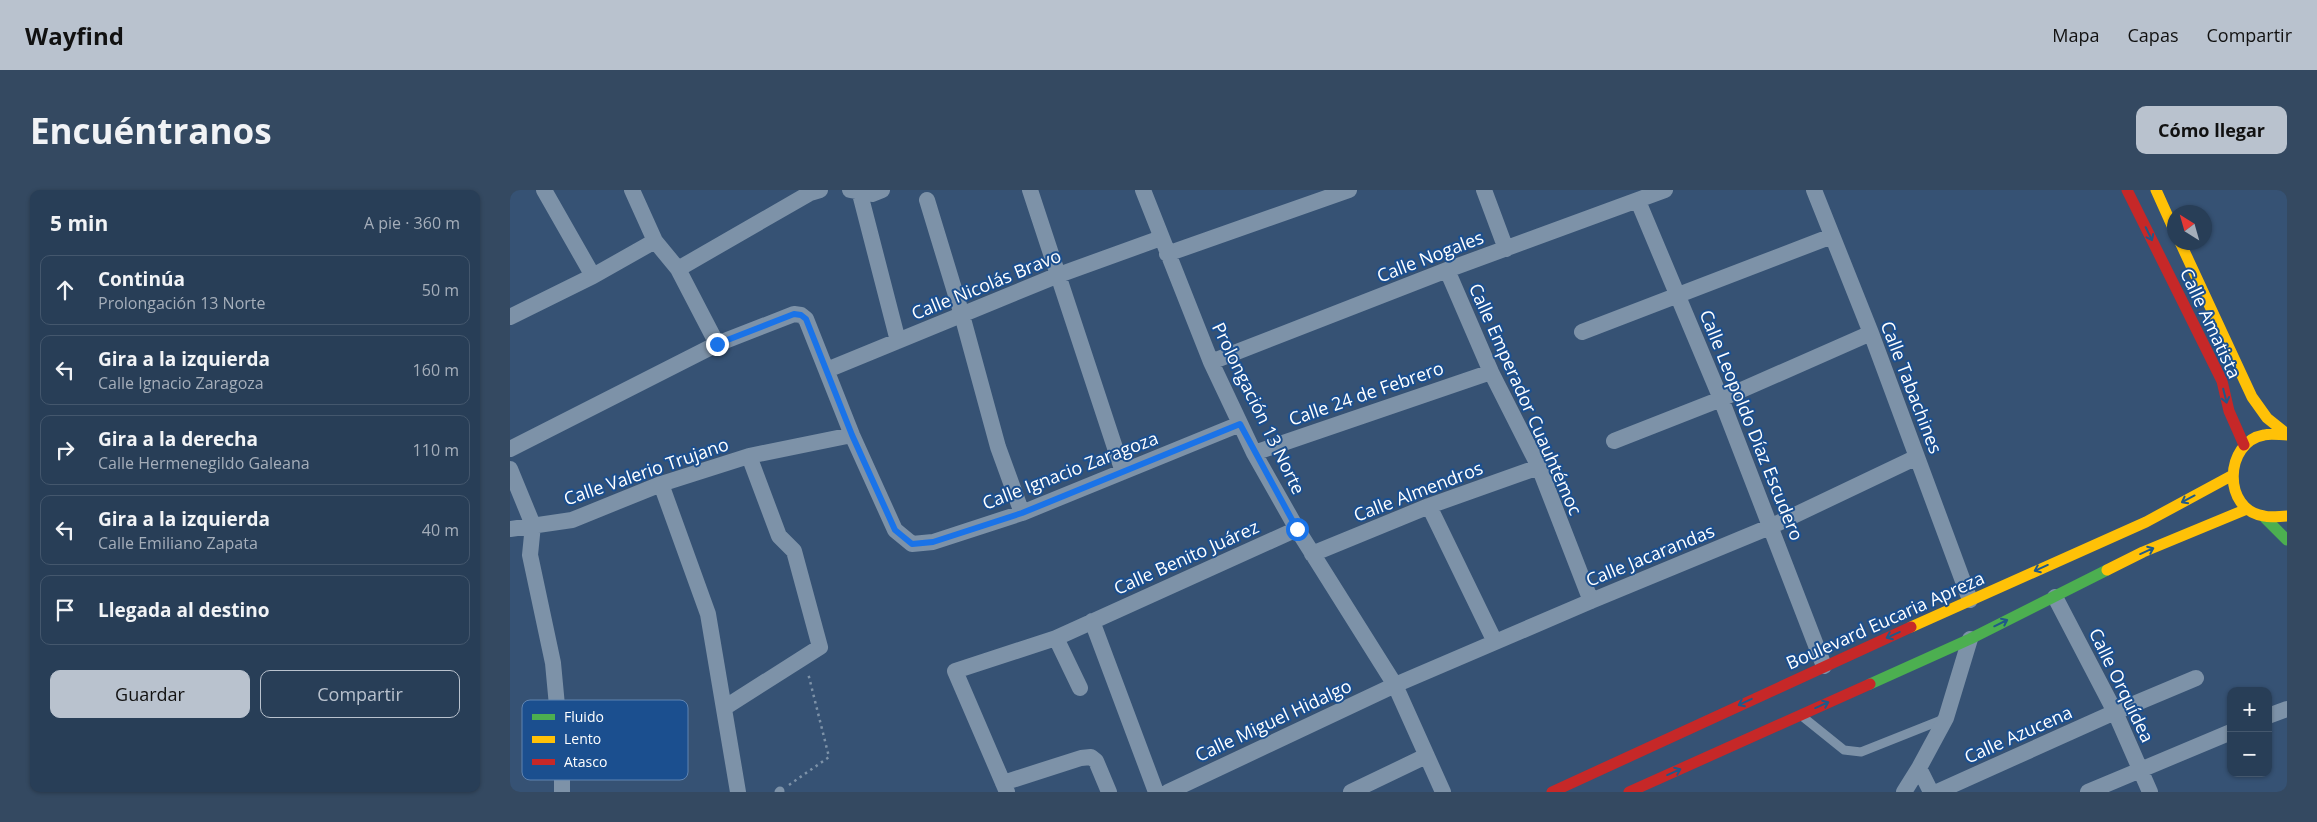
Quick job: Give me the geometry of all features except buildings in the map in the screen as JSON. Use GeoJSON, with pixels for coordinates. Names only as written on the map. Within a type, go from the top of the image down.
{"type":"FeatureCollection","features":[{"type":"Feature","properties":{"kind":"main road","name":"Calle Amatista"},"geometry":{"type":"LineString","coordinates":[[2128,190],[2222,381],[2232,420],[2244,445]]}},
{"type":"Feature","properties":{"kind":"main road"},"geometry":{"type":"LineString","coordinates":[[2156,190],[2167,214]]}},
{"type":"Feature","properties":{"kind":"main road","name":"Calle Amatista"},"geometry":{"type":"LineString","coordinates":[[2184,250],[2252,397],[2267,418],[2287,434]]}},
{"type":"Feature","properties":{"kind":"main road"},"geometry":{"type":"LineString","coordinates":[[2287,434],[2265,434],[2244,445],[2234,459],[2231,476],[2233,489],[2238,500],[2247,509],[2265,518],[2287,540]]}},
{"type":"Feature","properties":{"kind":"main road","name":"Boulevard Eucaria Apreza"},"geometry":{"type":"LineString","coordinates":[[1552,792],[1824,666],[2146,522],[2231,476]]}},
{"type":"Feature","properties":{"kind":"main road"},"geometry":{"type":"LineString","coordinates":[[1629,792],[1970,639],[2143,552],[2247,509]]}},
{"type":"Feature","properties":{"kind":"main road"},"geometry":{"type":"LineString","coordinates":[[2265,518],[2287,516]]}},
{"type":"Feature","properties":{"kind":"street"},"geometry":{"type":"LineString","coordinates":[[544,190],[592,276]]}},
{"type":"Feature","properties":{"kind":"street"},"geometry":{"type":"LineString","coordinates":[[632,190],[655,240],[678,269],[717,344]]}},
{"type":"Feature","properties":{"kind":"street"},"geometry":{"type":"LineString","coordinates":[[678,269],[820,190]]}},
{"type":"Feature","properties":{"kind":"street"},"geometry":{"type":"LineString","coordinates":[[882,190],[872,194],[856,191],[898,340]]}},
{"type":"Feature","properties":{"kind":"street"},"geometry":{"type":"LineString","coordinates":[[1030,190],[1056,276],[1123,472]]}},
{"type":"Feature","properties":{"kind":"street","name":"Prolongación 13 Norte"},"geometry":{"type":"LineString","coordinates":[[1143,190],[1211,362],[1254,453],[1312,554],[1395,685],[1443,792]]}},
{"type":"Feature","properties":{"kind":"street","name":"Calle Nicolás Bravo"},"geometry":{"type":"LineString","coordinates":[[827,370],[1056,276],[1164,246],[1349,190]]}},
{"type":"Feature","properties":{"kind":"street"},"geometry":{"type":"LineString","coordinates":[[1484,190],[1506,249]]}},
{"type":"Feature","properties":{"kind":"street","name":"Calle Nogales"},"geometry":{"type":"LineString","coordinates":[[1211,362],[1447,270],[1664,190]]}},
{"type":"Feature","properties":{"kind":"street","name":"Calle Tabachines"},"geometry":{"type":"LineString","coordinates":[[1814,190],[1871,333],[1970,600]]}},
{"type":"Feature","properties":{"kind":"street"},"geometry":{"type":"LineString","coordinates":[[927,200],[962,315],[998,447],[1022,513]]}},
{"type":"Feature","properties":{"kind":"street","name":"Calle Leopoldo Díaz Escudero"},"geometry":{"type":"LineString","coordinates":[[1638,201],[1722,398],[1824,666]]}},
{"type":"Feature","properties":{"kind":"street"},"geometry":{"type":"LineString","coordinates":[[1582,332],[1678,297],[1832,236]]}},
{"type":"Feature","properties":{"kind":"street"},"geometry":{"type":"LineString","coordinates":[[512,311],[592,276],[655,240]]}},
{"type":"Feature","properties":{"kind":"street","name":"Calle Emperador Cuauhtémoc"},"geometry":{"type":"LineString","coordinates":[[1447,270],[1491,372],[1539,467],[1591,601]]}},
{"type":"Feature","properties":{"kind":"street"},"geometry":{"type":"LineString","coordinates":[[510,448],[717,344],[794,314],[801,315],[806,319],[852,435]]}},
{"type":"Feature","properties":{"kind":"street"},"geometry":{"type":"LineString","coordinates":[[1614,441],[1722,398],[1871,333]]}},
{"type":"Feature","properties":{"kind":"street","name":"Calle 24 de Febrero"},"geometry":{"type":"LineString","coordinates":[[1254,453],[1491,372]]}},
{"type":"Feature","properties":{"kind":"street","name":"Calle Ignacio Zaragoza"},"geometry":{"type":"LineString","coordinates":[[852,435],[895,530],[912,544],[933,542],[1022,513],[1240,424]]}},
{"type":"Feature","properties":{"kind":"street","name":"Calle Valerio Trujano"},"geometry":{"type":"LineString","coordinates":[[510,529],[572,520],[661,484],[749,456],[852,435]]}},
{"type":"Feature","properties":{"kind":"street"},"geometry":{"type":"LineString","coordinates":[[724,708],[820,647],[794,551],[779,536],[749,456]]}},
{"type":"Feature","properties":{"kind":"street","name":"Calle Jacarandas"},"geometry":{"type":"LineString","coordinates":[[1395,685],[1772,526],[1917,457]]}},
{"type":"Feature","properties":{"kind":"street","name":"Calle Almendros"},"geometry":{"type":"LineString","coordinates":[[1312,554],[1429,506],[1539,467]]}},
{"type":"Feature","properties":{"kind":"street"},"geometry":{"type":"LineString","coordinates":[[510,469],[533,525],[530,555],[553,663],[556,700]]}},
{"type":"Feature","properties":{"kind":"street"},"geometry":{"type":"LineString","coordinates":[[661,484],[708,614],[738,792]]}},
{"type":"Feature","properties":{"kind":"street"},"geometry":{"type":"LineString","coordinates":[[1429,506],[1495,642]]}},
{"type":"Feature","properties":{"kind":"street","name":"Calle Benito Juárez"},"geometry":{"type":"LineString","coordinates":[[1005,787],[955,671],[1056,638],[1297,529]]}},
{"type":"Feature","properties":{"kind":"street","name":"Calle Orquídea"},"geometry":{"type":"LineString","coordinates":[[2055,597],[2115,712],[2150,792]]}},
{"type":"Feature","properties":{"kind":"street"},"geometry":{"type":"LineString","coordinates":[[1092,621],[1156,792]]}},
{"type":"Feature","properties":{"kind":"street"},"geometry":{"type":"LineString","coordinates":[[1056,638],[1080,688]]}},
{"type":"Feature","properties":{"kind":"street"},"geometry":{"type":"LineString","coordinates":[[1904,792],[1946,718],[1970,639]]}},
{"type":"Feature","properties":{"kind":"street","name":"Calle Azucena"},"geometry":{"type":"LineString","coordinates":[[1937,792],[2115,712],[2196,678]]}},
{"type":"Feature","properties":{"kind":"street","name":"Calle Miguel Hidalgo"},"geometry":{"type":"LineString","coordinates":[[1168,792],[1395,685]]}},
{"type":"Feature","properties":{"kind":"street"},"geometry":{"type":"LineString","coordinates":[[2272,714],[2287,708]]}},
{"type":"Feature","properties":{"kind":"street"},"geometry":{"type":"LineString","coordinates":[[2088,792],[2227,734]]}},
{"type":"Feature","properties":{"kind":"street"},"geometry":{"type":"LineString","coordinates":[[1351,792],[1426,756]]}},
{"type":"Feature","properties":{"kind":"street"},"geometry":{"type":"LineString","coordinates":[[1005,787],[1081,758],[1091,757],[1096,761],[1109,792]]}},
{"type":"Feature","properties":{"kind":"street"},"geometry":{"type":"LineString","coordinates":[[1919,768],[1931,792]]}},
{"type":"Feature","properties":{"kind":"lane"},"geometry":{"type":"LineString","coordinates":[[1801,715],[1844,750],[1860,752],[1946,718]]}},
{"type":"Feature","properties":{"kind":"path"},"geometry":{"type":"LineString","coordinates":[[780,792],[828,757],[804,657]]}},
{"type":"Feature","properties":{"kind":"traffic: fast"},"geometry":{"type":"LineString","coordinates":[[2265,518],[2287,540]]}},
{"type":"Feature","properties":{"kind":"traffic: fast"},"geometry":{"type":"LineString","coordinates":[[1870,684],[1970,639],[2107,570]]}},
{"type":"Feature","properties":{"kind":"traffic: slow"},"geometry":{"type":"LineString","coordinates":[[2156,190],[2167,214]]}},
{"type":"Feature","properties":{"kind":"traffic: slow"},"geometry":{"type":"LineString","coordinates":[[2184,250],[2252,397],[2267,418],[2287,434]]}},
{"type":"Feature","properties":{"kind":"traffic: slow"},"geometry":{"type":"LineString","coordinates":[[2287,435],[2267,434],[2251,440],[2241,450],[2235,462],[2233,476],[2235,490],[2241,502],[2250,511],[2267,517],[2287,516]]}},
{"type":"Feature","properties":{"kind":"traffic: slow"},"geometry":{"type":"LineString","coordinates":[[1911,627],[2146,522],[2231,476]]}},
{"type":"Feature","properties":{"kind":"traffic: slow"},"geometry":{"type":"LineString","coordinates":[[2107,570],[2143,552],[2247,509]]}},
{"type":"Feature","properties":{"kind":"traffic: jam"},"geometry":{"type":"LineString","coordinates":[[2127,190],[2222,381],[2229,411],[2244,445]]}},
{"type":"Feature","properties":{"kind":"traffic: jam"},"geometry":{"type":"LineString","coordinates":[[1552,792],[1911,627]]}},
{"type":"Feature","properties":{"kind":"traffic: jam"},"geometry":{"type":"LineString","coordinates":[[1629,792],[1870,684]]}},
{"type":"Feature","properties":{"kind":"route"},"geometry":{"type":"LineString","coordinates":[[717,344],[794,314],[801,315],[806,319],[852,435],[895,530],[912,544],[933,542],[1022,513],[1240,424],[1254,453],[1297,529]]}}]}
